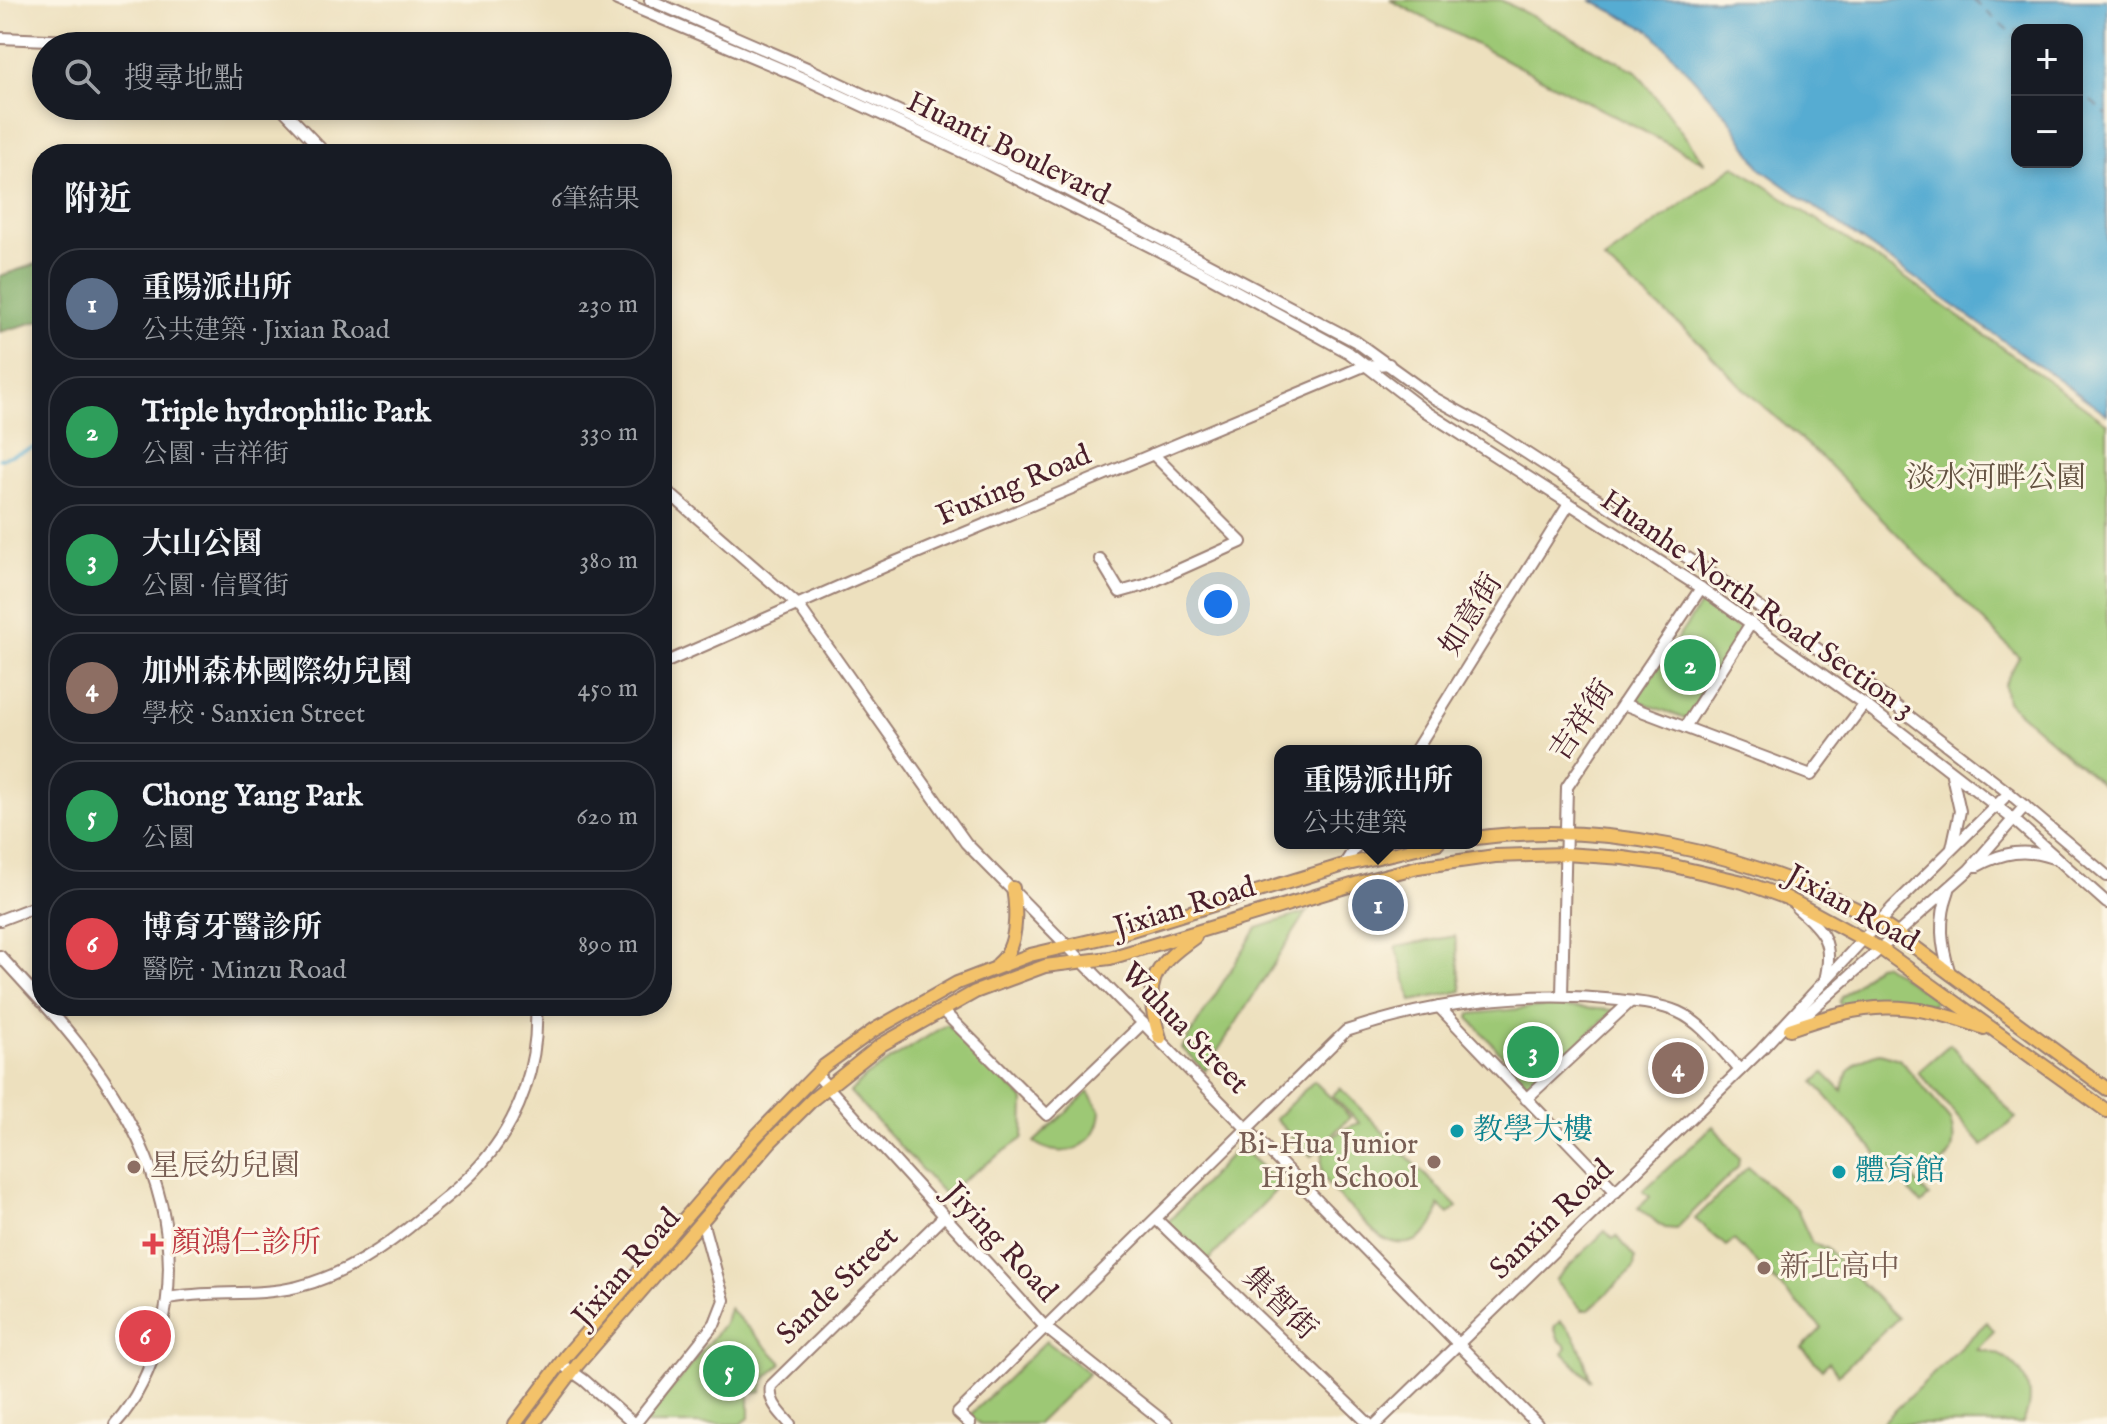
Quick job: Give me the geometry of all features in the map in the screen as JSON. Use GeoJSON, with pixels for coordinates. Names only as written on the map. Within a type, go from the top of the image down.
{"type":"FeatureCollection","features":[{"type":"Feature","properties":{"kind":"main road","name":"Jixian Road"},"geometry":{"type":"LineString","coordinates":[[1482,838],[1566,833],[1640,839],[1709,854],[1783,879],[1853,908],[1898,935],[2107,1089]]}},
{"type":"Feature","properties":{"kind":"main road","name":"Jixian Road"},"geometry":{"type":"LineString","coordinates":[[533,1424],[566,1368],[755,1137],[824,1066],[874,1030],[957,983],[990,969],[1067,945],[1115,935],[1344,865],[1412,849]]}},
{"type":"Feature","properties":{"kind":"main road","name":"Jixian Road"},"geometry":{"type":"LineString","coordinates":[[515,1424],[702,1221],[771,1141],[827,1087],[881,1045],[975,992],[1045,966],[1110,958],[1418,867],[1495,856],[1565,854],[1623,858],[1692,869],[1743,882],[1787,898],[1881,949],[2107,1111]]}},
{"type":"Feature","properties":{"kind":"main road"},"geometry":{"type":"LineString","coordinates":[[990,969],[1007,957],[1015,917],[1013,888]]}},
{"type":"Feature","properties":{"kind":"main road"},"geometry":{"type":"LineString","coordinates":[[1160,1038],[1151,1004],[1155,974],[1166,960],[1207,929]]}},
{"type":"Feature","properties":{"kind":"main road"},"geometry":{"type":"LineString","coordinates":[[1790,1029],[1852,1009],[1885,1006],[1915,1007],[1950,1015],[2002,1035]]}},
{"type":"Feature","properties":{"kind":"street","name":"Huanti Boulevard"},"geometry":{"type":"LineString","coordinates":[[617,0],[805,73]]}},
{"type":"Feature","properties":{"kind":"street","name":"Huanti Boulevard"},"geometry":{"type":"LineString","coordinates":[[650,0],[1173,244],[1355,341],[1389,364]]}},
{"type":"Feature","properties":{"kind":"street"},"geometry":{"type":"LineString","coordinates":[[0,38],[32,39]]}},
{"type":"Feature","properties":{"kind":"street"},"geometry":{"type":"LineString","coordinates":[[293,120],[316,144]]}},
{"type":"Feature","properties":{"kind":"street","name":"Huanti Boulevard"},"geometry":{"type":"LineString","coordinates":[[913,123],[1203,273],[1348,352],[1364,366]]}},
{"type":"Feature","properties":{"kind":"street","name":"Fuxing Road"},"geometry":{"type":"LineString","coordinates":[[672,660],[1364,366],[1389,364]]}},
{"type":"Feature","properties":{"kind":"street","name":"Huanhe North Road Section 3"},"geometry":{"type":"LineString","coordinates":[[1389,364],[1434,398],[1483,425],[1711,573],[1874,689],[2009,793],[2107,876]]}},
{"type":"Feature","properties":{"kind":"street","name":"Huanhe North Road Section 3"},"geometry":{"type":"LineString","coordinates":[[1364,366],[1425,411],[1701,588],[1864,704],[2013,819],[2107,903]]}},
{"type":"Feature","properties":{"kind":"street"},"geometry":{"type":"LineString","coordinates":[[1100,559],[1120,592],[1145,585],[1241,542],[1153,454]]}},
{"type":"Feature","properties":{"kind":"street"},"geometry":{"type":"LineString","coordinates":[[1522,473],[1532,457]]}},
{"type":"Feature","properties":{"kind":"street","name":"Wuhua Street"},"geometry":{"type":"LineString","coordinates":[[672,496],[798,605],[966,843],[1537,1424]]}},
{"type":"Feature","properties":{"kind":"street","name":"如意街"},"geometry":{"type":"LineString","coordinates":[[1419,745],[1569,504]]}},
{"type":"Feature","properties":{"kind":"street","name":"吉祥街"},"geometry":{"type":"LineString","coordinates":[[1562,995],[1567,787],[1701,588]]}},
{"type":"Feature","properties":{"kind":"street"},"geometry":{"type":"LineString","coordinates":[[1685,727],[1751,623]]}},
{"type":"Feature","properties":{"kind":"street"},"geometry":{"type":"LineString","coordinates":[[1623,704],[1811,775],[1864,704]]}},
{"type":"Feature","properties":{"kind":"street"},"geometry":{"type":"LineString","coordinates":[[1950,853],[1960,811],[1951,773]]}},
{"type":"Feature","properties":{"kind":"street"},"geometry":{"type":"LineString","coordinates":[[1878,923],[2009,793]]}},
{"type":"Feature","properties":{"kind":"street","name":"Sanxin Road"},"geometry":{"type":"LineString","coordinates":[[1761,1050],[1790,1029],[1969,870],[2025,806]]}},
{"type":"Feature","properties":{"kind":"street"},"geometry":{"type":"LineString","coordinates":[[1344,865],[1354,849]]}},
{"type":"Feature","properties":{"kind":"street"},"geometry":{"type":"LineString","coordinates":[[1969,870],[2012,852],[2038,853],[2059,860]]}},
{"type":"Feature","properties":{"kind":"street"},"geometry":{"type":"LineString","coordinates":[[1949,888],[1943,910],[1941,941],[1950,974]]}},
{"type":"Feature","properties":{"kind":"street"},"geometry":{"type":"LineString","coordinates":[[1787,898],[1826,939],[1829,962],[1825,980]]}},
{"type":"Feature","properties":{"kind":"street"},"geometry":{"type":"LineString","coordinates":[[0,920],[32,908]]}},
{"type":"Feature","properties":{"kind":"street","name":"Sanxin Road"},"geometry":{"type":"LineString","coordinates":[[1376,1424],[1761,1050],[1878,923]]}},
{"type":"Feature","properties":{"kind":"street"},"geometry":{"type":"LineString","coordinates":[[0,956],[32,991]]}},
{"type":"Feature","properties":{"kind":"street"},"geometry":{"type":"LineString","coordinates":[[970,1424],[958,1413],[1346,1031],[1439,1007],[1508,997],[1562,995],[1630,1002],[1677,1011],[1693,1020],[1740,1070]]}},
{"type":"Feature","properties":{"kind":"street"},"geometry":{"type":"LineString","coordinates":[[1526,1099],[1630,1002]]}},
{"type":"Feature","properties":{"kind":"street"},"geometry":{"type":"LineString","coordinates":[[1439,1007],[1616,1192]]}},
{"type":"Feature","properties":{"kind":"street"},"geometry":{"type":"LineString","coordinates":[[942,1010],[1047,1115],[1143,1023]]}},
{"type":"Feature","properties":{"kind":"street"},"geometry":{"type":"LineString","coordinates":[[54,1016],[91,1061],[136,1133],[164,1210],[169,1253],[169,1298],[146,1375],[115,1424]]}},
{"type":"Feature","properties":{"kind":"street"},"geometry":{"type":"LineString","coordinates":[[169,1298],[300,1286],[343,1271],[388,1246],[482,1164],[505,1130],[527,1084],[533,1062],[536,1016]]}},
{"type":"Feature","properties":{"kind":"street","name":"Jiying Road"},"geometry":{"type":"LineString","coordinates":[[816,1074],[1046,1328],[1167,1424]]}},
{"type":"Feature","properties":{"kind":"street","name":"Sande Street"},"geometry":{"type":"LineString","coordinates":[[790,1424],[772,1403],[769,1391],[774,1381],[943,1217]]}},
{"type":"Feature","properties":{"kind":"street","name":"集智街"},"geometry":{"type":"LineString","coordinates":[[1156,1219],[1369,1424]]}},
{"type":"Feature","properties":{"kind":"street"},"geometry":{"type":"LineString","coordinates":[[566,1368],[635,1424],[722,1310],[724,1300],[702,1221]]}},
{"type":"Feature","properties":{"kind":"green space"},"geometry":{"type":"Polygon","coordinates":[[[1390,0],[1501,0],[1636,71],[1705,163],[1390,0]]]}},
{"type":"Feature","properties":{"kind":"green space","name":"淡水河畔公園"},"geometry":{"type":"Polygon","coordinates":[[[1735,166],[1904,277],[2107,423],[2107,789],[2007,702],[2004,685],[2019,657],[1822,458],[1744,389],[1694,337],[1604,260],[1735,166]]]}},
{"type":"Feature","properties":{"kind":"green space"},"geometry":{"type":"Polygon","coordinates":[[[32,265],[32,323],[0,332],[0,276],[32,265]]]}},
{"type":"Feature","properties":{"kind":"green space"},"geometry":{"type":"Polygon","coordinates":[[[1700,605],[1742,631],[1686,719],[1636,700],[1700,605]]]}},
{"type":"Feature","properties":{"kind":"green space"},"geometry":{"type":"Polygon","coordinates":[[[1307,912],[1205,1071],[1182,1048],[1257,928],[1307,912]]]}},
{"type":"Feature","properties":{"kind":"green space"},"geometry":{"type":"Polygon","coordinates":[[[1455,936],[1462,991],[1412,1001],[1396,947],[1455,936]]]}},
{"type":"Feature","properties":{"kind":"green space"},"geometry":{"type":"Polygon","coordinates":[[[1883,964],[1935,999],[1932,1005],[1899,1000],[1844,1007],[1839,1003],[1877,965],[1883,964]]]}},
{"type":"Feature","properties":{"kind":"green space"},"geometry":{"type":"Polygon","coordinates":[[[1549,1006],[1615,1010],[1530,1086],[1469,1018],[1470,1014],[1549,1006]]]}},
{"type":"Feature","properties":{"kind":"green space"},"geometry":{"type":"Polygon","coordinates":[[[947,1024],[1024,1100],[1023,1138],[944,1194],[850,1092],[866,1076],[947,1024]]]}},
{"type":"Feature","properties":{"kind":"green space"},"geometry":{"type":"Polygon","coordinates":[[[1950,1044],[2016,1118],[1983,1146],[1918,1072],[1950,1044]]]}},
{"type":"Feature","properties":{"kind":"green space"},"geometry":{"type":"Polygon","coordinates":[[[1880,1053],[1900,1059],[1950,1120],[1953,1143],[1946,1160],[1930,1169],[1908,1173],[1929,1197],[1921,1204],[1814,1082],[1824,1073],[1842,1091],[1846,1076],[1854,1065],[1880,1053]]]}},
{"type":"Feature","properties":{"kind":"green space"},"geometry":{"type":"Polygon","coordinates":[[[1314,1081],[1350,1117],[1311,1156],[1275,1119],[1314,1081]]]}},
{"type":"Feature","properties":{"kind":"green space"},"geometry":{"type":"Polygon","coordinates":[[[1340,1088],[1457,1207],[1449,1214],[1439,1205],[1430,1229],[1417,1240],[1401,1243],[1382,1238],[1327,1183],[1322,1162],[1327,1145],[1341,1131],[1360,1123],[1332,1096],[1340,1088]]]}},
{"type":"Feature","properties":{"kind":"green space"},"geometry":{"type":"Polygon","coordinates":[[[1088,1092],[1101,1111],[1099,1124],[1086,1142],[1067,1151],[1056,1151],[1034,1142],[1088,1092]]]}},
{"type":"Feature","properties":{"kind":"green space"},"geometry":{"type":"Polygon","coordinates":[[[1713,1126],[1739,1158],[1738,1167],[1676,1229],[1665,1228],[1638,1208],[1650,1197],[1643,1191],[1713,1126]]]}},
{"type":"Feature","properties":{"kind":"green space"},"geometry":{"type":"Polygon","coordinates":[[[1239,1146],[1281,1185],[1208,1261],[1167,1223],[1239,1146]]]}},
{"type":"Feature","properties":{"kind":"green space"},"geometry":{"type":"Polygon","coordinates":[[[1748,1167],[1797,1210],[1812,1243],[1826,1248],[1898,1318],[1838,1375],[1829,1362],[1822,1369],[1802,1348],[1822,1328],[1734,1240],[1726,1246],[1695,1219],[1748,1167]]]}},
{"type":"Feature","properties":{"kind":"green space"},"geometry":{"type":"Polygon","coordinates":[[[1605,1231],[1613,1239],[1617,1236],[1635,1258],[1634,1268],[1589,1310],[1582,1310],[1555,1280],[1605,1231]]]}},
{"type":"Feature","properties":{"kind":"green space"},"geometry":{"type":"Polygon","coordinates":[[[729,1308],[782,1363],[764,1380],[761,1391],[749,1393],[749,1418],[741,1424],[647,1424],[647,1420],[725,1322],[729,1308]]]}},
{"type":"Feature","properties":{"kind":"green space"},"geometry":{"type":"Polygon","coordinates":[[[1560,1321],[1576,1341],[1591,1381],[1563,1353],[1567,1347],[1558,1339],[1554,1327],[1560,1321]]]}},
{"type":"Feature","properties":{"kind":"green space"},"geometry":{"type":"Polygon","coordinates":[[[1987,1322],[1994,1331],[1977,1350],[2003,1357],[2022,1374],[2029,1397],[2022,1424],[1881,1424],[1987,1322]]]}},
{"type":"Feature","properties":{"kind":"green space"},"geometry":{"type":"Polygon","coordinates":[[[1046,1341],[1089,1373],[1037,1424],[980,1424],[970,1415],[1046,1341]]]}},
{"type":"Feature","properties":{"kind":"water"},"geometry":{"type":"Polygon","coordinates":[[[1590,0],[2107,0],[2107,414],[1761,169],[1730,119],[1651,31],[1590,0]]]}},
{"type":"Feature","properties":{"kind":"waterway"},"geometry":{"type":"LineString","coordinates":[[0,459],[32,448]]}},
{"type":"Feature","properties":{"kind":"ferry route"},"geometry":{"type":"LineString","coordinates":[[1973,0],[2011,33]]}},
{"type":"Feature","properties":{"kind":"ferry route"},"geometry":{"type":"LineString","coordinates":[[2083,94],[2107,115]]}},
{"type":"Feature","properties":{"kind":"place","name":"Triple hydrophilic Park"},"geometry":{"type":"Point","coordinates":[1690,665]}},
{"type":"Feature","properties":{"kind":"place","name":"重陽派出所"},"geometry":{"type":"Point","coordinates":[1378,905]}},
{"type":"Feature","properties":{"kind":"place","name":"大山公園"},"geometry":{"type":"Point","coordinates":[1533,1052]}},
{"type":"Feature","properties":{"kind":"place","name":"加州森林國際幼兒園"},"geometry":{"type":"Point","coordinates":[1678,1068]}},
{"type":"Feature","properties":{"kind":"place","name":"教學大樓"},"geometry":{"type":"Point","coordinates":[1457,1131]}},
{"type":"Feature","properties":{"kind":"place","name":"Bi-Hua Junior High School"},"geometry":{"type":"Point","coordinates":[1434,1162]}},
{"type":"Feature","properties":{"kind":"place","name":"星辰幼兒園"},"geometry":{"type":"Point","coordinates":[134,1167]}},
{"type":"Feature","properties":{"kind":"place","name":"體育館"},"geometry":{"type":"Point","coordinates":[1839,1172]}},
{"type":"Feature","properties":{"kind":"place","name":"顏鴻仁診所"},"geometry":{"type":"Point","coordinates":[153,1244]}},
{"type":"Feature","properties":{"kind":"place","name":"新北高中"},"geometry":{"type":"Point","coordinates":[1764,1268]}},
{"type":"Feature","properties":{"kind":"place","name":"博育牙醫診所"},"geometry":{"type":"Point","coordinates":[145,1336]}},
{"type":"Feature","properties":{"kind":"place","name":"Chong Yang Park"},"geometry":{"type":"Point","coordinates":[729,1371]}}]}
